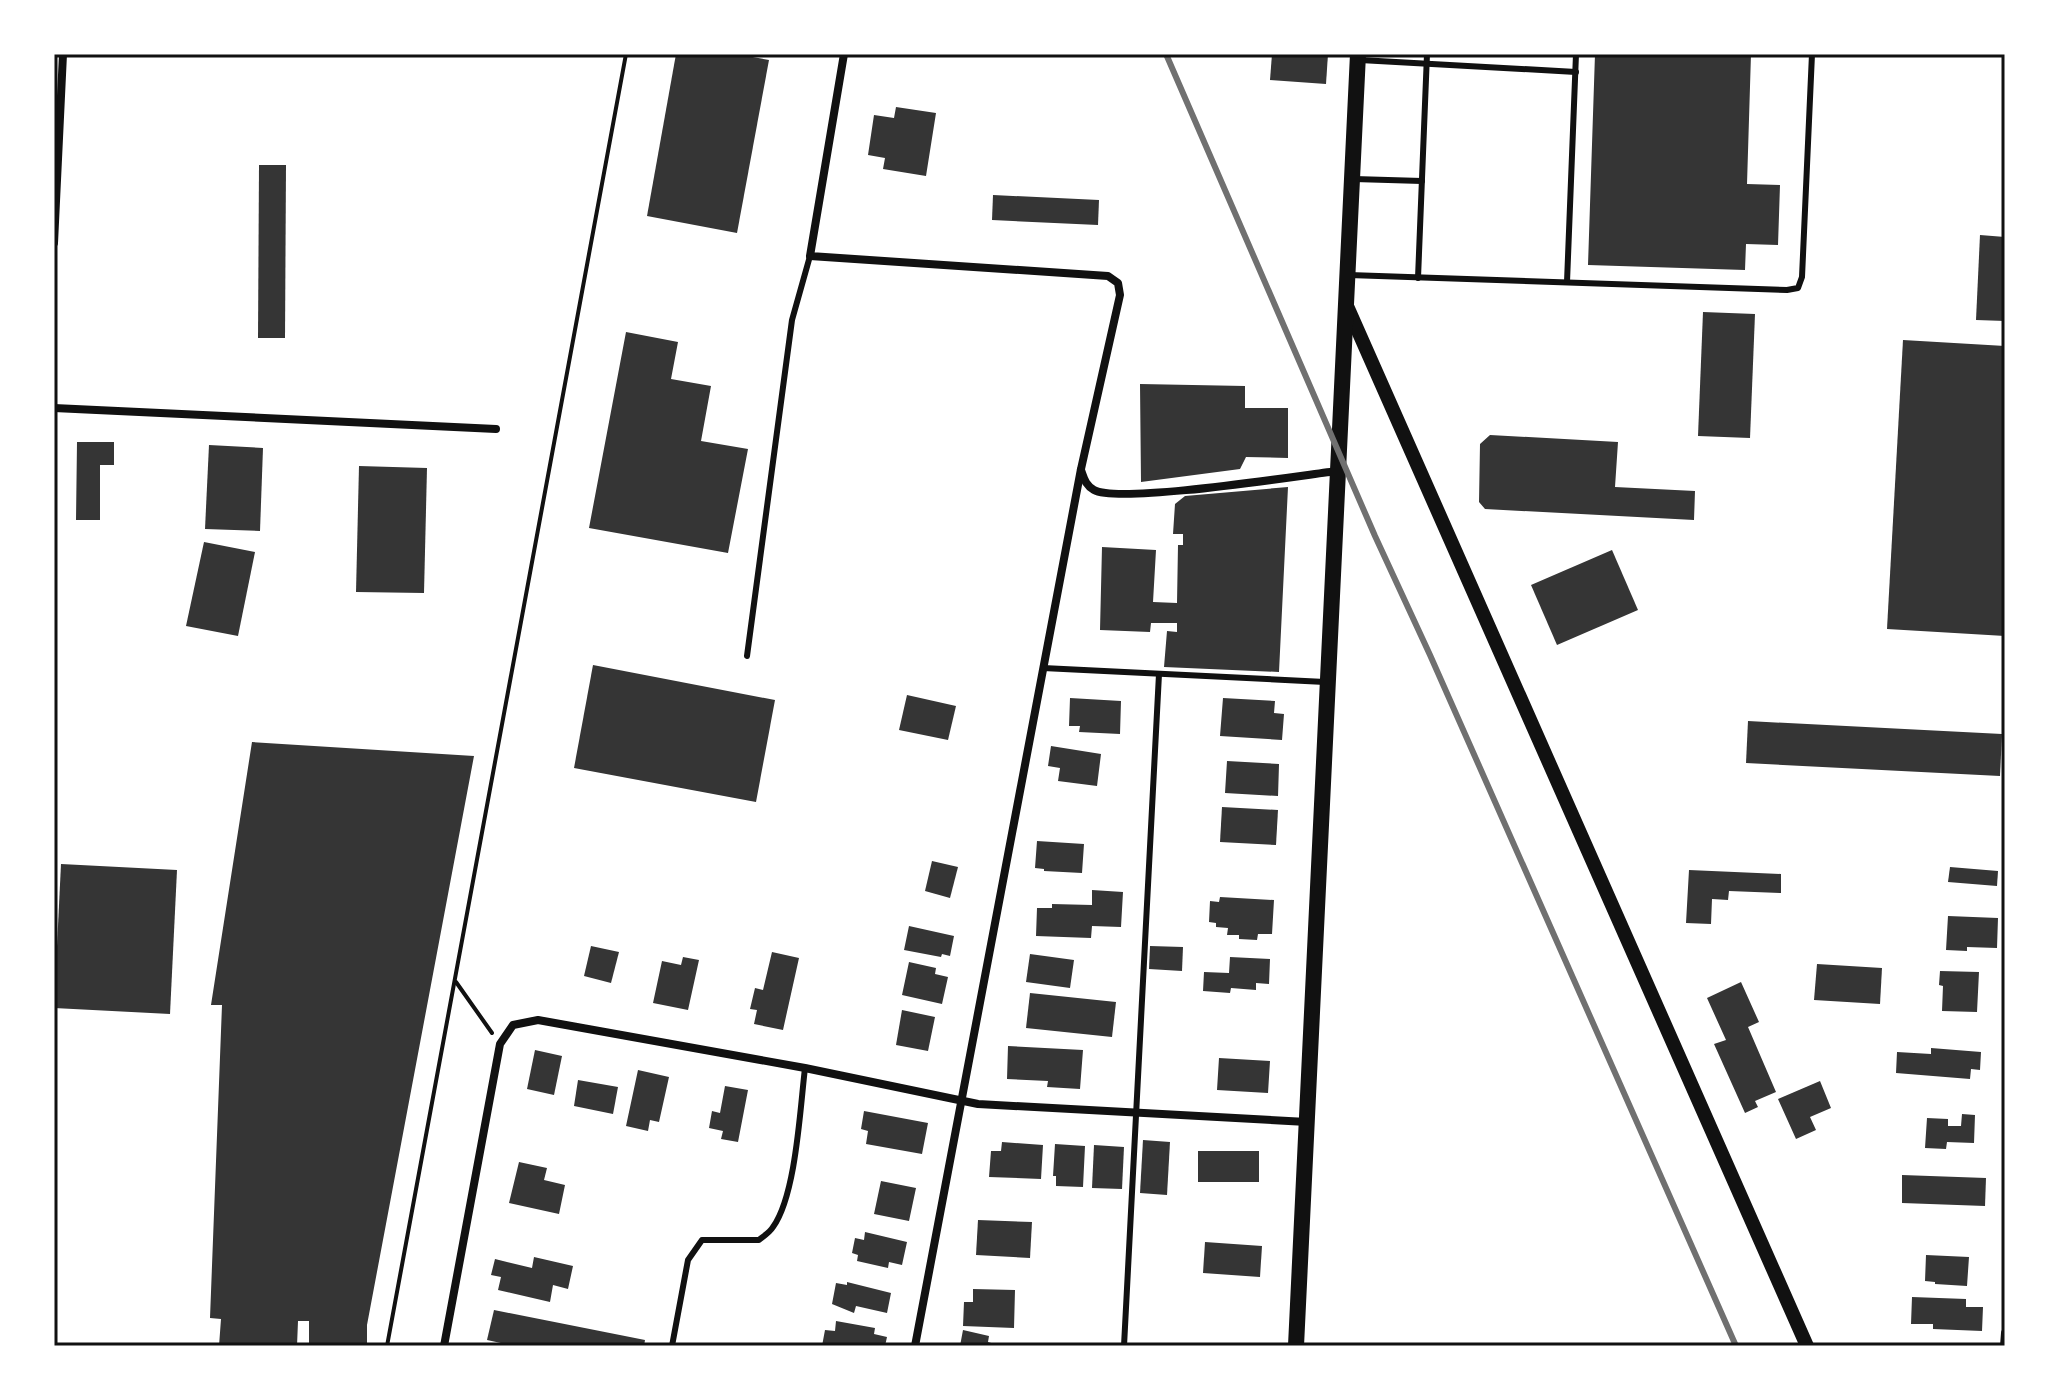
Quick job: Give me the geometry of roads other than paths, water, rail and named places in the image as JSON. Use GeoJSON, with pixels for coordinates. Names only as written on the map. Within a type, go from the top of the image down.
{"type":"FeatureCollection","features":[{"type":"Feature","properties":{"kind":"main road"},"geometry":{"type":"LineString","coordinates":[[1296,1346],[1358,57]]}},
{"type":"Feature","properties":{"kind":"street"},"geometry":{"type":"LineString","coordinates":[[54,243],[63,54]]}},
{"type":"Feature","properties":{"kind":"street"},"geometry":{"type":"LineString","coordinates":[[844,54],[810,256],[1108,276],[1118,283],[1120,295],[1081,469],[915,1346]]}},
{"type":"Feature","properties":{"kind":"street"},"geometry":{"type":"LineString","coordinates":[[1347,306],[1807,1346]]}},
{"type":"Feature","properties":{"kind":"street"},"geometry":{"type":"LineString","coordinates":[[54,408],[496,429]]}},
{"type":"Feature","properties":{"kind":"street"},"geometry":{"type":"LineString","coordinates":[[1081,469],[1085,482],[1095,490],[1130,495],[1338,471]]}},
{"type":"Feature","properties":{"kind":"street"},"geometry":{"type":"LineString","coordinates":[[444,1346],[500,1044],[513,1025],[538,1020],[805,1068],[961,1098],[978,1104],[1307,1122]]}},
{"type":"Feature","properties":{"kind":"street"},"geometry":{"type":"LineString","coordinates":[[2004,1346],[2005,1333]]}},
{"type":"Feature","properties":{"kind":"lane"},"geometry":{"type":"LineString","coordinates":[[1418,278],[1427,54]]}},
{"type":"Feature","properties":{"kind":"lane"},"geometry":{"type":"LineString","coordinates":[[1567,282],[1576,54]]}},
{"type":"Feature","properties":{"kind":"lane"},"geometry":{"type":"LineString","coordinates":[[1349,275],[1798,288],[1802,277],[1812,54]]}},
{"type":"Feature","properties":{"kind":"lane"},"geometry":{"type":"LineString","coordinates":[[1358,57],[1426,65],[1576,72]]}},
{"type":"Feature","properties":{"kind":"lane"},"geometry":{"type":"LineString","coordinates":[[1353,179],[1422,181]]}},
{"type":"Feature","properties":{"kind":"lane"},"geometry":{"type":"LineString","coordinates":[[747,656],[792,320],[810,256]]}},
{"type":"Feature","properties":{"kind":"lane"},"geometry":{"type":"LineString","coordinates":[[1043,668],[1328,682]]}},
{"type":"Feature","properties":{"kind":"lane"},"geometry":{"type":"LineString","coordinates":[[1124,1346],[1159,674]]}},
{"type":"Feature","properties":{"kind":"lane"},"geometry":{"type":"LineString","coordinates":[[672,1346],[688,1260],[702,1240],[759,1240],[772,1228],[783,1207],[805,1068]]}},
{"type":"Feature","properties":{"kind":"railway"},"geometry":{"type":"LineString","coordinates":[[1166,54],[1375,536],[1736,1346]]}}]}
